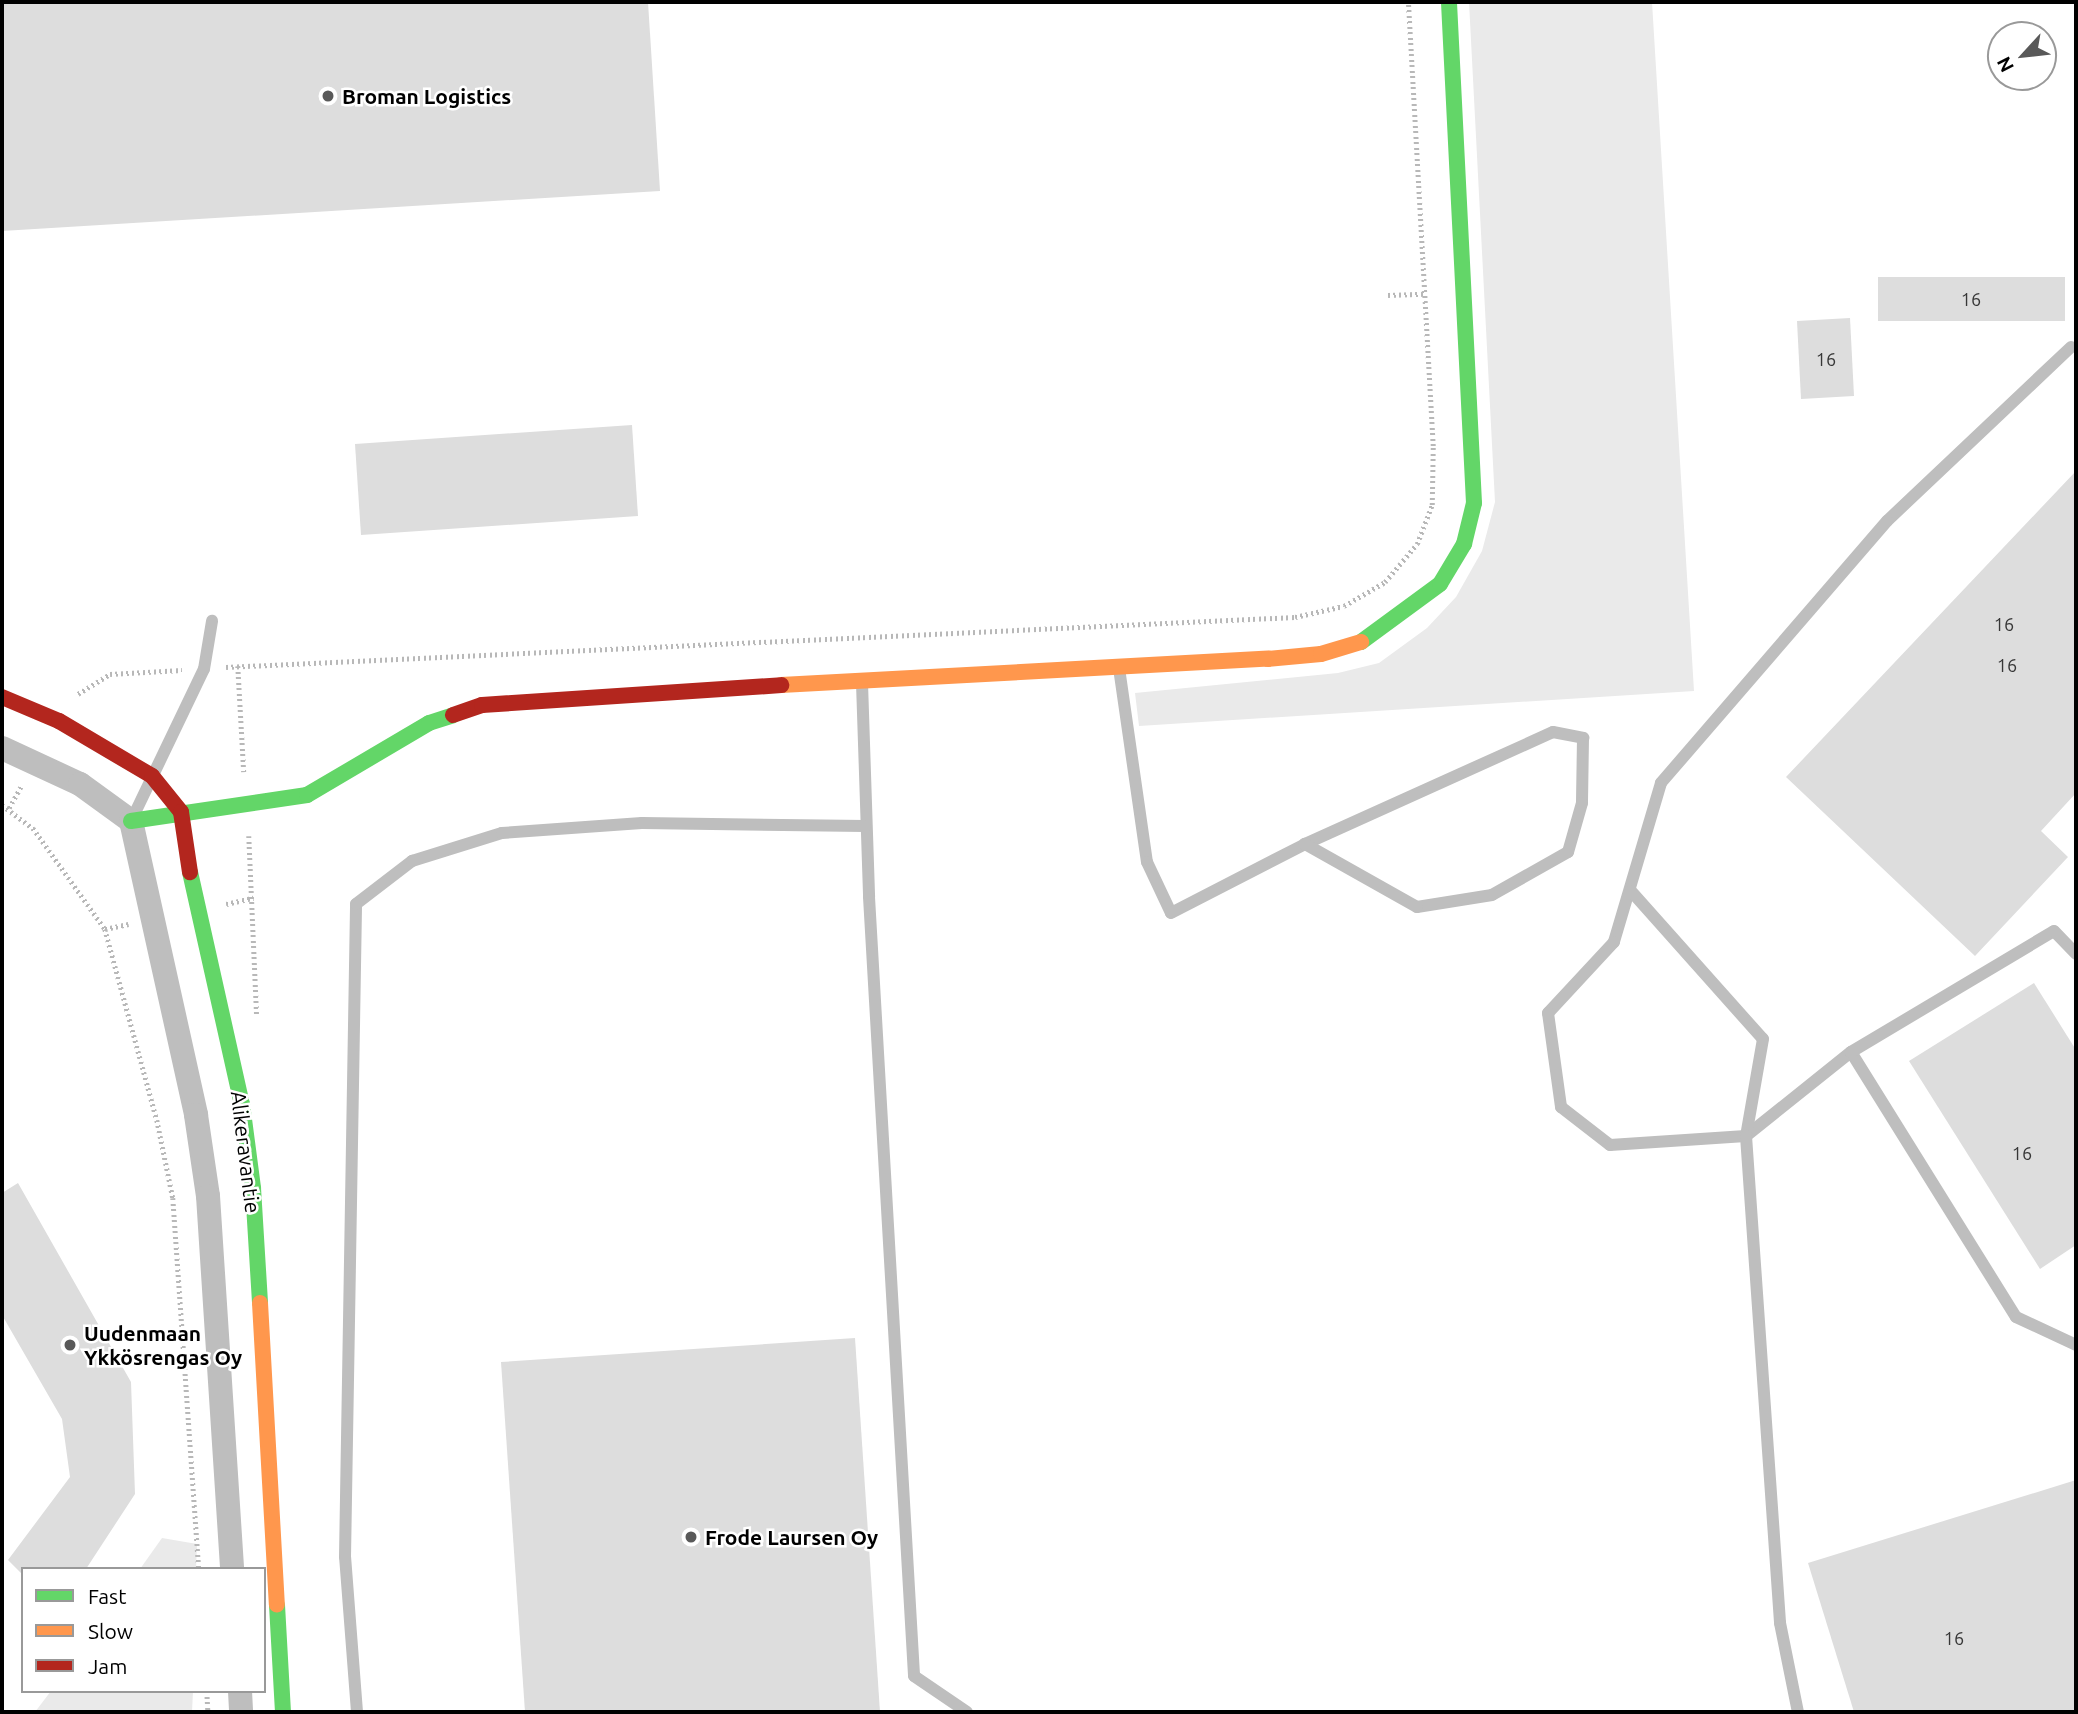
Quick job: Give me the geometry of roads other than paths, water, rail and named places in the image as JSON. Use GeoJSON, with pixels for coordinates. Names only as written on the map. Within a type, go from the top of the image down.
{"type":"FeatureCollection","features":[{"type":"Feature","properties":{"kind":"street"},"geometry":{"type":"LineString","coordinates":[[2,748],[80,784],[131,821],[307,794],[429,723],[482,705],[862,679],[1321,654],[1368,640],[1440,584],[1464,544],[1474,503],[1475,456],[1449,2]]}},
{"type":"Feature","properties":{"kind":"street"},"geometry":{"type":"LineString","coordinates":[[2,697],[59,721],[152,776],[181,812]]}},
{"type":"Feature","properties":{"kind":"street","name":"Alikeravantie"},"geometry":{"type":"LineString","coordinates":[[181,812],[196,910],[242,1104],[253,1188],[283,1712]]}},
{"type":"Feature","properties":{"kind":"street","name":"Alikeravantie"},"geometry":{"type":"LineString","coordinates":[[131,821],[196,1115],[208,1195],[232,1567]]}},
{"type":"Feature","properties":{"kind":"street"},"geometry":{"type":"LineString","coordinates":[[240,1693],[241,1712]]}},
{"type":"Feature","properties":{"kind":"lane"},"geometry":{"type":"LineString","coordinates":[[2071,347],[1887,521],[1661,783],[1614,942],[1548,1013],[1561,1107],[1610,1144],[1746,1136],[1852,1052],[2053,931],[2076,954]]}},
{"type":"Feature","properties":{"kind":"lane"},"geometry":{"type":"LineString","coordinates":[[131,821],[204,669],[212,621]]}},
{"type":"Feature","properties":{"kind":"lane"},"geometry":{"type":"LineString","coordinates":[[1119,664],[1147,862],[1171,913],[1306,844],[1553,732],[1583,738],[1582,803],[1568,852],[1492,895],[1417,907],[1306,844]]}},
{"type":"Feature","properties":{"kind":"lane"},"geometry":{"type":"LineString","coordinates":[[862,679],[865,826],[914,1676],[967,1712]]}},
{"type":"Feature","properties":{"kind":"lane"},"geometry":{"type":"LineString","coordinates":[[357,1712],[345,1557],[356,904],[412,861],[502,833],[642,823],[865,826]]}},
{"type":"Feature","properties":{"kind":"lane"},"geometry":{"type":"LineString","coordinates":[[1631,891],[1763,1039],[1746,1136],[1780,1623],[1798,1712]]}},
{"type":"Feature","properties":{"kind":"lane"},"geometry":{"type":"LineString","coordinates":[[1852,1052],[2015,1317],[2076,1345]]}},
{"type":"Feature","properties":{"kind":"place","name":"Broman Logistics"},"geometry":{"type":"Point","coordinates":[328,96]}},
{"type":"Feature","properties":{"kind":"place","name":"Uudenmaan Ykkösrengas Oy"},"geometry":{"type":"Point","coordinates":[70,1345]}},
{"type":"Feature","properties":{"kind":"place","name":"Frode Laursen Oy"},"geometry":{"type":"Point","coordinates":[691,1537]}}]}
